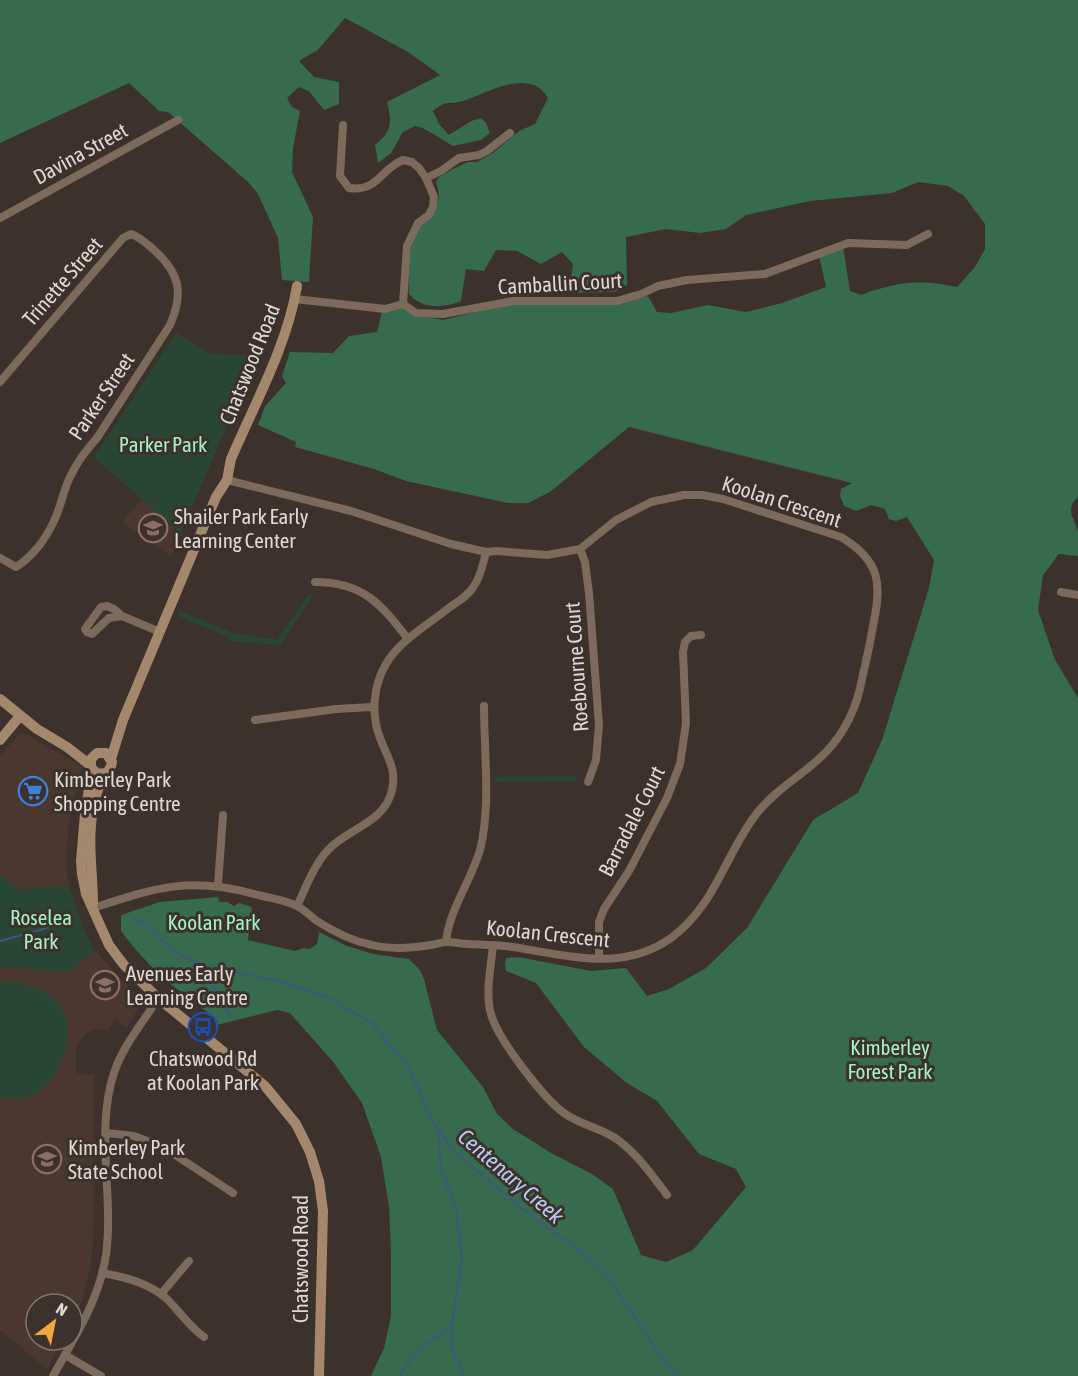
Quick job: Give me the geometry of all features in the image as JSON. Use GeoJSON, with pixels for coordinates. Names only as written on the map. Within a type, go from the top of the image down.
{"type":"FeatureCollection","features":[{"type":"Feature","properties":{"kind":"street","name":"Davina Street"},"geometry":{"type":"LineString","coordinates":[[0,218],[178,120]]}},
{"type":"Feature","properties":{"kind":"street"},"geometry":{"type":"LineString","coordinates":[[343,125],[340,176],[349,188],[359,190],[369,187],[388,168],[403,160],[412,162],[419,168],[434,197],[434,207],[429,215],[418,223],[407,246],[403,304]]}},
{"type":"Feature","properties":{"kind":"street"},"geometry":{"type":"LineString","coordinates":[[426,178],[459,158],[479,155],[487,151],[510,133]]}},
{"type":"Feature","properties":{"kind":"street","name":"Trinette Street"},"geometry":{"type":"LineString","coordinates":[[0,382],[123,238],[131,234]]}},
{"type":"Feature","properties":{"kind":"street","name":"Parker Street"},"geometry":{"type":"LineString","coordinates":[[0,558],[15,567],[25,561],[45,538],[54,522],[69,478],[82,455],[103,429],[170,325],[177,310],[178,285],[172,270],[164,259],[139,237],[131,234]]}},
{"type":"Feature","properties":{"kind":"street","name":"Camballin Court"},"geometry":{"type":"LineString","coordinates":[[295,299],[385,309],[403,304],[416,312],[443,314],[513,301],[617,301],[658,286],[687,280],[765,274],[848,243],[907,245],[928,234]]}},
{"type":"Feature","properties":{"kind":"street","name":"Chatswood Road"},"geometry":{"type":"LineString","coordinates":[[85,857],[99,787],[105,773],[112,766],[111,759],[123,720],[216,497],[227,480],[231,459],[283,338],[297,286]]}},
{"type":"Feature","properties":{"kind":"street","name":"Koolan Crescent"},"geometry":{"type":"LineString","coordinates":[[93,908],[174,885],[218,885],[297,906],[341,935],[373,946],[409,948],[446,942],[493,945],[575,958],[624,958],[651,949],[672,937],[698,914],[734,848],[757,813],[781,788],[825,753],[853,713],[879,589],[877,579],[865,555],[842,537],[723,499],[702,495],[667,497],[636,508],[616,520],[580,549],[547,555],[486,552],[351,511],[227,480]]}},
{"type":"Feature","properties":{"kind":"street","name":"Roebourne Court"},"geometry":{"type":"LineString","coordinates":[[580,549],[585,562],[590,593],[599,725],[596,760],[588,782]]}},
{"type":"Feature","properties":{"kind":"street"},"geometry":{"type":"LineString","coordinates":[[297,906],[319,861],[326,852],[345,836],[376,818],[388,802],[394,778],[393,766],[380,739],[374,707],[380,674],[392,655],[408,639],[470,592],[481,572],[486,552]]}},
{"type":"Feature","properties":{"kind":"street"},"geometry":{"type":"LineString","coordinates":[[315,582],[334,582],[367,594],[408,639]]}},
{"type":"Feature","properties":{"kind":"street"},"geometry":{"type":"LineString","coordinates":[[1061,592],[1078,595]]}},
{"type":"Feature","properties":{"kind":"street"},"geometry":{"type":"LineString","coordinates":[[122,616],[109,618],[92,634],[85,629],[103,606],[114,609],[122,616],[160,632]]}},
{"type":"Feature","properties":{"kind":"street","name":"Barradale Court"},"geometry":{"type":"LineString","coordinates":[[599,958],[599,922],[604,909],[629,871],[667,798],[680,764],[686,723],[683,652],[685,642],[691,636],[700,635]]}},
{"type":"Feature","properties":{"kind":"street"},"geometry":{"type":"LineString","coordinates":[[0,699],[37,729],[94,760],[98,774],[105,773]]}},
{"type":"Feature","properties":{"kind":"street"},"geometry":{"type":"LineString","coordinates":[[446,942],[450,923],[472,872],[483,836],[484,706]]}},
{"type":"Feature","properties":{"kind":"street"},"geometry":{"type":"LineString","coordinates":[[255,720],[336,709],[374,707]]}},
{"type":"Feature","properties":{"kind":"street"},"geometry":{"type":"LineString","coordinates":[[0,740],[20,716]]}},
{"type":"Feature","properties":{"kind":"street","name":"Chatswood Road"},"geometry":{"type":"LineString","coordinates":[[123,720],[94,760],[87,797],[85,857],[93,908],[116,954],[137,979],[265,1086],[291,1117],[310,1152],[319,1181],[323,1211],[319,1376]]}},
{"type":"Feature","properties":{"kind":"street"},"geometry":{"type":"LineString","coordinates":[[94,760],[106,753],[111,759]]}},
{"type":"Feature","properties":{"kind":"street"},"geometry":{"type":"LineString","coordinates":[[218,885],[223,814]]}},
{"type":"Feature","properties":{"kind":"street"},"geometry":{"type":"LineString","coordinates":[[493,945],[489,997],[491,1014],[498,1030],[537,1087],[564,1114],[615,1138],[640,1161],[667,1195]]}},
{"type":"Feature","properties":{"kind":"street"},"geometry":{"type":"LineString","coordinates":[[53,1376],[93,1305],[106,1254],[108,1102],[114,1074],[130,1038],[158,998]]}},
{"type":"Feature","properties":{"kind":"street"},"geometry":{"type":"LineString","coordinates":[[107,1133],[134,1136],[163,1147],[233,1193]]}},
{"type":"Feature","properties":{"kind":"street"},"geometry":{"type":"LineString","coordinates":[[161,1294],[189,1261]]}},
{"type":"Feature","properties":{"kind":"street"},"geometry":{"type":"LineString","coordinates":[[102,1273],[138,1282],[161,1294],[193,1329],[204,1337]]}},
{"type":"Feature","properties":{"kind":"street"},"geometry":{"type":"LineString","coordinates":[[65,1355],[101,1376]]}},
{"type":"Feature","properties":{"kind":"shaded area","name":"Shailer Park Early Learning Center"},"geometry":{"type":"Polygon","coordinates":[[[142,499],[181,534],[171,556],[122,522],[142,499]]]}},
{"type":"Feature","properties":{"kind":"shaded area"},"geometry":{"type":"Polygon","coordinates":[[[25,734],[82,768],[69,821],[66,865],[69,886],[18,890],[0,874],[0,756],[19,735],[25,734]]]}},
{"type":"Feature","properties":{"kind":"shaded area","name":"Kimberley Park State School"},"geometry":{"type":"Polygon","coordinates":[[[94,950],[139,998],[140,1006],[126,1028],[116,1019],[108,1029],[88,1032],[80,1040],[76,1049],[76,1073],[94,1075],[91,1267],[84,1292],[24,1292],[24,1350],[0,1330],[0,967],[70,972],[94,950]]]}},
{"type":"Feature","properties":{"kind":"shaded area","name":"Kimberley Park State School"},"geometry":{"type":"Polygon","coordinates":[[[27,1352],[56,1352],[47,1369],[27,1352]]]}},
{"type":"Feature","properties":{"kind":"green space","name":"Kimberley Forest Park"},"geometry":{"type":"Polygon","coordinates":[[[0,0],[1078,0],[1078,497],[1071,510],[1078,532],[1078,556],[1059,554],[1043,575],[1038,610],[1055,660],[1078,698],[1078,1376],[371,1376],[384,1348],[391,1316],[391,1251],[389,1207],[381,1157],[362,1103],[334,1063],[290,1013],[277,1010],[217,1025],[207,1012],[160,976],[121,931],[121,915],[160,902],[218,897],[219,902],[227,902],[234,906],[239,903],[252,907],[248,940],[295,951],[303,948],[310,949],[317,944],[319,932],[347,946],[373,954],[409,959],[420,970],[424,979],[437,1030],[483,1087],[497,1114],[513,1129],[551,1153],[592,1174],[613,1189],[641,1255],[666,1262],[693,1250],[746,1187],[736,1169],[699,1154],[657,1101],[627,1083],[584,1047],[536,983],[506,971],[506,958],[518,957],[591,971],[626,968],[647,996],[669,989],[706,968],[747,928],[813,820],[858,793],[882,740],[929,588],[934,560],[907,517],[896,521],[889,519],[885,509],[871,505],[856,511],[844,506],[840,496],[841,489],[852,483],[629,427],[550,492],[528,503],[508,503],[406,481],[374,469],[295,447],[296,442],[258,425],[265,406],[286,383],[282,376],[290,352],[333,353],[349,336],[377,332],[382,312],[403,308],[410,314],[443,320],[504,305],[530,303],[593,305],[622,303],[648,296],[657,312],[671,313],[708,305],[746,312],[782,303],[826,287],[819,256],[843,246],[850,291],[861,295],[908,283],[931,283],[957,287],[975,267],[985,249],[985,224],[964,196],[948,186],[918,182],[892,193],[810,201],[746,215],[726,229],[700,233],[666,229],[626,237],[627,285],[614,292],[569,293],[573,264],[562,252],[541,264],[517,251],[496,250],[484,271],[466,269],[461,301],[441,306],[427,305],[409,294],[411,247],[418,227],[436,206],[439,192],[436,182],[439,177],[453,169],[468,162],[477,162],[493,153],[519,131],[535,124],[548,98],[540,89],[530,84],[519,83],[463,101],[445,103],[433,111],[439,124],[449,135],[471,121],[481,118],[490,133],[481,140],[453,146],[423,128],[415,126],[403,132],[391,153],[378,163],[375,145],[388,131],[390,121],[387,102],[440,75],[408,52],[345,18],[318,50],[299,61],[314,77],[339,82],[339,104],[324,110],[309,91],[299,87],[287,98],[292,107],[300,111],[293,148],[292,172],[313,217],[309,282],[282,280],[278,238],[258,194],[248,182],[168,112],[159,111],[129,83],[0,143],[0,0]]]}},
{"type":"Feature","properties":{"kind":"green space","name":"Parker Park"},"geometry":{"type":"Polygon","coordinates":[[[176,333],[210,354],[262,355],[244,402],[236,403],[181,534],[93,456],[176,333]]]}},
{"type":"Feature","properties":{"kind":"green space"},"geometry":{"type":"Polygon","coordinates":[[[309,594],[313,596],[280,645],[228,641],[229,637],[178,616],[180,611],[231,632],[277,640],[309,594]]]}},
{"type":"Feature","properties":{"kind":"green space"},"geometry":{"type":"Polygon","coordinates":[[[575,776],[576,781],[495,782],[495,777],[575,776]]]}},
{"type":"Feature","properties":{"kind":"green space","name":"Roselea Park"},"geometry":{"type":"Polygon","coordinates":[[[0,874],[18,890],[69,886],[83,928],[94,950],[70,972],[0,967],[0,874]]]}},
{"type":"Feature","properties":{"kind":"green space"},"geometry":{"type":"Polygon","coordinates":[[[6,981],[32,987],[49,995],[63,1011],[67,1024],[64,1054],[58,1068],[40,1091],[25,1099],[0,1097],[0,983],[6,981]]]}},
{"type":"Feature","properties":{"kind":"waterway","name":"Centenary Creek"},"geometry":{"type":"LineString","coordinates":[[0,941],[73,918]]}},
{"type":"Feature","properties":{"kind":"waterway","name":"Centenary Creek"},"geometry":{"type":"LineString","coordinates":[[133,920],[144,924],[178,954],[204,966],[278,981],[329,998],[373,1024],[410,1069],[430,1118],[455,1152],[520,1207],[583,1253],[609,1278],[667,1365],[678,1376]]}},
{"type":"Feature","properties":{"kind":"waterway"},"geometry":{"type":"LineString","coordinates":[[204,966],[212,985],[232,1018]]}},
{"type":"Feature","properties":{"kind":"waterway"},"geometry":{"type":"LineString","coordinates":[[438,1130],[441,1168],[456,1210],[462,1258],[451,1331],[453,1350],[464,1376]]}},
{"type":"Feature","properties":{"kind":"waterway"},"geometry":{"type":"LineString","coordinates":[[400,1376],[416,1354],[451,1326]]}},
{"type":"Feature","properties":{"kind":"place","name":"Shailer Park Early Learning Center"},"geometry":{"type":"Point","coordinates":[153,528]}},
{"type":"Feature","properties":{"kind":"place","name":"Kimberley Park Shopping Centre"},"geometry":{"type":"Point","coordinates":[33,791]}},
{"type":"Feature","properties":{"kind":"place","name":"Avenues Early Learning Centre"},"geometry":{"type":"Point","coordinates":[105,985]}},
{"type":"Feature","properties":{"kind":"place","name":"Chatswood Rd at Koolan Park"},"geometry":{"type":"Point","coordinates":[203,1027]}},
{"type":"Feature","properties":{"kind":"place","name":"Kimberley Park State School"},"geometry":{"type":"Point","coordinates":[47,1159]}},
{"type":"Feature","properties":{"kind":"park label","name":"Koolan Park"},"geometry":{"type":"Point","coordinates":[214,922]}}]}
